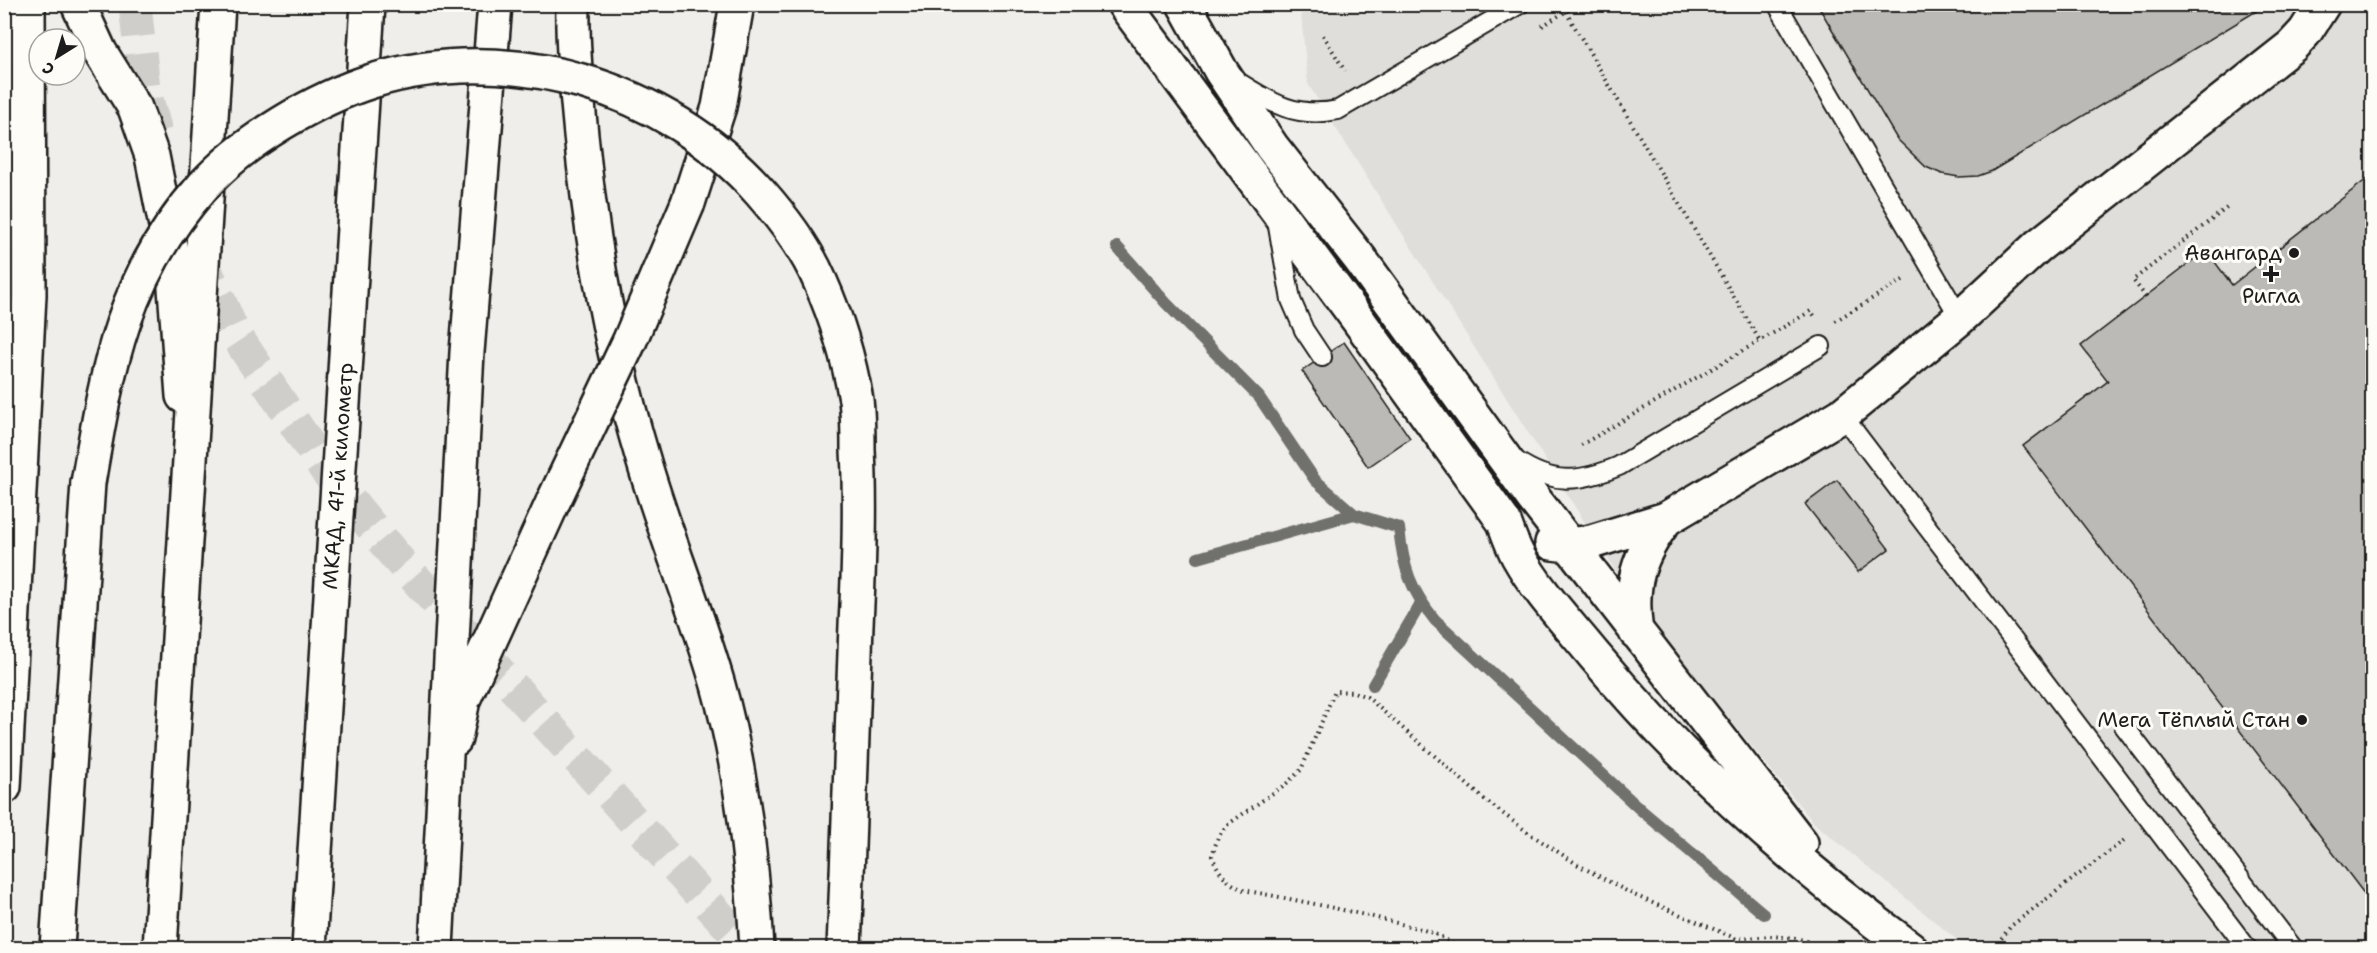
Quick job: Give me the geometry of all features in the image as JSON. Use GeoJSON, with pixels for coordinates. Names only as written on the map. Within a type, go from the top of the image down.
{"type":"FeatureCollection","features":[{"type":"Feature","properties":{"kind":"main road"},"geometry":{"type":"LineString","coordinates":[[4,787],[29,295],[28,4]]}},
{"type":"Feature","properties":{"kind":"main road"},"geometry":{"type":"LineString","coordinates":[[78,4],[100,52],[135,108],[152,156],[173,261],[189,476]]}},
{"type":"Feature","properties":{"kind":"main road"},"geometry":{"type":"LineString","coordinates":[[160,948],[218,4]]}},
{"type":"Feature","properties":{"kind":"main road","name":"МКАД, 41-й километр"},"geometry":{"type":"LineString","coordinates":[[309,948],[368,4]]}},
{"type":"Feature","properties":{"kind":"main road"},"geometry":{"type":"LineString","coordinates":[[436,948],[467,352],[495,4]]}},
{"type":"Feature","properties":{"kind":"main road"},"geometry":{"type":"LineString","coordinates":[[573,4],[572,45],[588,207],[610,334],[643,460],[686,583],[718,687],[742,790],[755,910],[756,948]]}},
{"type":"Feature","properties":{"kind":"main road"},"geometry":{"type":"LineString","coordinates":[[444,788],[464,700],[553,502],[630,340],[688,203],[719,107],[737,4]]}},
{"type":"Feature","properties":{"kind":"main road"},"geometry":{"type":"LineString","coordinates":[[1124,4],[1504,522],[1518,555],[1539,588],[1622,688],[1747,816],[1871,920],[1910,948]]}},
{"type":"Feature","properties":{"kind":"main road"},"geometry":{"type":"LineString","coordinates":[[1184,4],[1221,71],[1272,147],[1360,259],[1569,545],[1839,893]]}},
{"type":"Feature","properties":{"kind":"main road"},"geometry":{"type":"LineString","coordinates":[[1504,522],[1547,543],[1569,545],[1591,542],[1666,519],[1842,415],[1960,318],[2038,246],[2292,46],[2305,32],[2323,4]]}},
{"type":"Feature","properties":{"kind":"main road"},"geometry":{"type":"LineString","coordinates":[[57,948],[90,473],[112,354],[134,292],[165,234],[206,183],[247,146],[312,105],[373,81],[406,74],[438,68],[504,67],[569,76],[632,98],[690,130],[741,171],[778,212],[819,277],[843,338],[856,403],[861,509],[844,948]]}},
{"type":"Feature","properties":{"kind":"main road"},"geometry":{"type":"LineString","coordinates":[[1636,632],[1632,605],[1634,582],[1651,539],[1666,519]]}},
{"type":"Feature","properties":{"kind":"lane"},"geometry":{"type":"LineString","coordinates":[[1221,71],[1274,104],[1304,112],[1328,112],[1348,105],[1520,4]]}},
{"type":"Feature","properties":{"kind":"lane"},"geometry":{"type":"LineString","coordinates":[[1776,4],[1960,318]]}},
{"type":"Feature","properties":{"kind":"lane"},"geometry":{"type":"LineString","coordinates":[[1275,208],[1291,300],[1304,330],[1322,357]]}},
{"type":"Feature","properties":{"kind":"lane"},"geometry":{"type":"LineString","coordinates":[[1498,450],[1543,475],[1563,480],[1578,480],[1597,475],[1619,466],[1821,346]]}},
{"type":"Feature","properties":{"kind":"lane"},"geometry":{"type":"LineString","coordinates":[[1842,415],[2247,948]]}},
{"type":"Feature","properties":{"kind":"lane"},"geometry":{"type":"LineString","coordinates":[[2124,726],[2293,948]]}},
{"type":"Feature","properties":{"kind":"path"},"geometry":{"type":"LineString","coordinates":[[1578,4],[1566,12],[1760,341]]}},
{"type":"Feature","properties":{"kind":"path"},"geometry":{"type":"LineString","coordinates":[[2146,297],[2133,280],[2228,207]]}},
{"type":"Feature","properties":{"kind":"path"},"geometry":{"type":"LineString","coordinates":[[1457,948],[1449,940],[1433,933],[1345,910],[1243,890],[1229,883],[1218,870],[1212,856],[1218,837],[1227,825],[1286,784],[1301,770],[1335,691],[1354,692],[1367,697],[1485,800],[1530,834],[1580,866],[1634,895],[1737,939],[1770,936],[1796,938],[1829,948]]}},
{"type":"Feature","properties":{"kind":"path"},"geometry":{"type":"LineString","coordinates":[[1994,948],[2011,926],[2132,834]]}},
{"type":"Feature","properties":{"kind":"shaded area"},"geometry":{"type":"Polygon","coordinates":[[[1300,5],[2372,5],[2372,948],[1967,948],[1814,823],[1637,605],[1308,84],[1300,5]]]}},
{"type":"Feature","properties":{"kind":"building"},"geometry":{"type":"Polygon","coordinates":[[[1817,4],[2268,4],[1992,171],[1978,176],[1959,177],[1942,174],[1926,167],[1897,139],[1817,4]]]}},
{"type":"Feature","properties":{"kind":"building","name":"Мега Тёплый Cтан"},"geometry":{"type":"Polygon","coordinates":[[[2372,175],[2372,904],[2023,446],[2108,381],[2081,346],[2206,250],[2232,285],[2372,175]]]}},
{"type":"Feature","properties":{"kind":"building"},"geometry":{"type":"Polygon","coordinates":[[[1344,342],[1410,438],[1368,467],[1302,371],[1344,342]]]}},
{"type":"Feature","properties":{"kind":"building"},"geometry":{"type":"Polygon","coordinates":[[[1837,480],[1889,549],[1858,572],[1805,504],[1837,480]]]}},
{"type":"Feature","properties":{"kind":"waterway"},"geometry":{"type":"LineString","coordinates":[[1117,247],[1166,303],[1259,397],[1315,480],[1354,514],[1399,528],[1409,577],[1419,598],[1435,620],[1641,810],[1764,914]]}},
{"type":"Feature","properties":{"kind":"waterway"},"geometry":{"type":"LineString","coordinates":[[1198,558],[1354,514]]}},
{"type":"Feature","properties":{"kind":"waterway"},"geometry":{"type":"LineString","coordinates":[[1373,685],[1421,603]]}},
{"type":"Feature","properties":{"kind":"tunnel"},"geometry":{"type":"LineString","coordinates":[[135,4],[144,89],[157,135]]}},
{"type":"Feature","properties":{"kind":"tunnel"},"geometry":{"type":"LineString","coordinates":[[198,252],[233,331],[327,472],[396,557],[748,948]]}},
{"type":"Feature","properties":{"kind":"place","name":"Авангард"},"geometry":{"type":"Point","coordinates":[2294,253]}},
{"type":"Feature","properties":{"kind":"place","name":"Ригла"},"geometry":{"type":"Point","coordinates":[2271,274]}},
{"type":"Feature","properties":{"kind":"place","name":"Мега Тёплый Cтан"},"geometry":{"type":"Point","coordinates":[2302,720]}}]}
